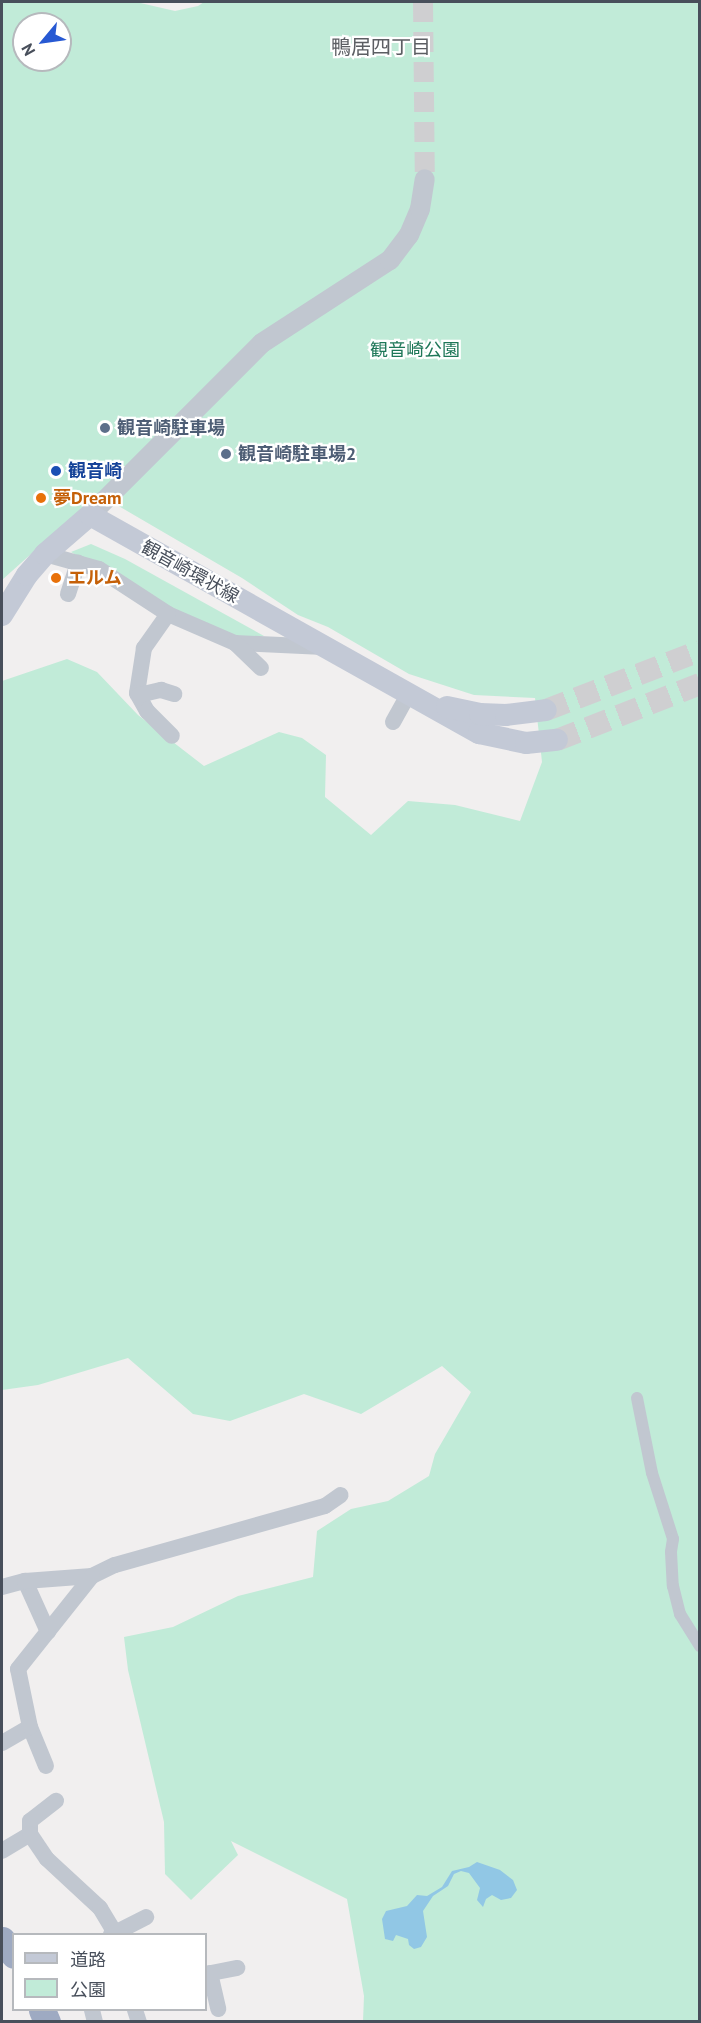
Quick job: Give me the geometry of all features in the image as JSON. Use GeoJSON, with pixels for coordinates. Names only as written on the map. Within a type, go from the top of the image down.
{"type":"FeatureCollection","features":[{"type":"Feature","properties":{"kind":"highway"},"geometry":{"type":"LineString","coordinates":[[2,1940],[12,1952]]}},
{"type":"Feature","properties":{"kind":"main road"},"geometry":{"type":"LineString","coordinates":[[2,615],[27,575],[45,554],[90,515]]}},
{"type":"Feature","properties":{"kind":"main road","name":"観音崎環状線"},"geometry":{"type":"LineString","coordinates":[[90,515],[479,733],[526,743],[557,740]]}},
{"type":"Feature","properties":{"kind":"main road","name":"観音崎環状線"},"geometry":{"type":"LineString","coordinates":[[408,695],[480,714],[506,715],[546,710]]}},
{"type":"Feature","properties":{"kind":"street"},"geometry":{"type":"LineString","coordinates":[[90,515],[262,344],[390,260],[409,235],[420,209],[425,178]]}},
{"type":"Feature","properties":{"kind":"street"},"geometry":{"type":"LineString","coordinates":[[45,554],[99,568],[168,614],[235,643],[261,668]]}},
{"type":"Feature","properties":{"kind":"street"},"geometry":{"type":"LineString","coordinates":[[68,594],[78,563]]}},
{"type":"Feature","properties":{"kind":"street"},"geometry":{"type":"LineString","coordinates":[[168,614],[144,648],[150,689],[147,711],[171,736]]}},
{"type":"Feature","properties":{"kind":"street"},"geometry":{"type":"LineString","coordinates":[[235,643],[325,647]]}},
{"type":"Feature","properties":{"kind":"street"},"geometry":{"type":"LineString","coordinates":[[150,689],[174,694]]}},
{"type":"Feature","properties":{"kind":"street"},"geometry":{"type":"LineString","coordinates":[[393,722],[408,695]]}},
{"type":"Feature","properties":{"kind":"street"},"geometry":{"type":"LineString","coordinates":[[637,1398],[652,1473],[674,1539],[671,1552],[673,1586],[680,1614],[699,1646]]}},
{"type":"Feature","properties":{"kind":"street"},"geometry":{"type":"LineString","coordinates":[[2,1587],[25,1581],[92,1576],[115,1565],[325,1506],[341,1495]]}},
{"type":"Feature","properties":{"kind":"street"},"geometry":{"type":"LineString","coordinates":[[46,1766],[30,1727],[18,1669],[92,1576]]}},
{"type":"Feature","properties":{"kind":"street"},"geometry":{"type":"LineString","coordinates":[[25,1581],[48,1632]]}},
{"type":"Feature","properties":{"kind":"street"},"geometry":{"type":"LineString","coordinates":[[2,1743],[30,1727]]}},
{"type":"Feature","properties":{"kind":"street"},"geometry":{"type":"LineString","coordinates":[[56,1801],[30,1821],[30,1834],[46,1859],[99,1908],[112,1933]]}},
{"type":"Feature","properties":{"kind":"street"},"geometry":{"type":"LineString","coordinates":[[2,1851],[30,1834]]}},
{"type":"Feature","properties":{"kind":"street"},"geometry":{"type":"LineString","coordinates":[[115,1933],[146,1917]]}},
{"type":"Feature","properties":{"kind":"street"},"geometry":{"type":"LineString","coordinates":[[218,2009],[208,1974],[237,1968]]}},
{"type":"Feature","properties":{"kind":"green space","name":"観音崎公園"},"geometry":{"type":"Polygon","coordinates":[[[2,2],[136,2],[175,11],[198,6],[204,2],[699,2],[699,2021],[363,2021],[364,1996],[347,1899],[231,1841],[238,1855],[191,1900],[165,1874],[164,1822],[128,1670],[124,1637],[173,1627],[238,1596],[313,1577],[317,1531],[351,1509],[388,1501],[429,1476],[435,1454],[471,1392],[442,1366],[361,1414],[304,1394],[230,1421],[193,1414],[128,1358],[38,1385],[2,1390],[2,681],[67,659],[97,672],[138,715],[204,766],[279,732],[302,738],[326,755],[325,797],[371,835],[408,801],[455,805],[520,821],[542,762],[535,698],[474,695],[409,674],[328,627],[298,615],[242,578],[98,494],[2,580],[2,2]]]}},
{"type":"Feature","properties":{"kind":"green space"},"geometry":{"type":"Polygon","coordinates":[[[91,544],[125,559],[264,636],[236,640],[164,606],[71,552],[91,544]]]}},
{"type":"Feature","properties":{"kind":"water"},"geometry":{"type":"Polygon","coordinates":[[[477,1862],[500,1870],[513,1880],[517,1890],[511,1898],[501,1900],[492,1895],[486,1899],[483,1907],[477,1900],[480,1888],[469,1873],[461,1871],[454,1874],[448,1886],[433,1896],[423,1911],[427,1937],[421,1947],[414,1949],[409,1945],[408,1939],[396,1935],[393,1941],[385,1939],[382,1919],[386,1911],[407,1906],[417,1895],[427,1896],[442,1887],[452,1871],[469,1867],[477,1862]]]}},
{"type":"Feature","properties":{"kind":"tunnel"},"geometry":{"type":"LineString","coordinates":[[423,2],[425,179]]}},
{"type":"Feature","properties":{"kind":"tunnel"},"geometry":{"type":"LineString","coordinates":[[546,710],[700,651]]}},
{"type":"Feature","properties":{"kind":"tunnel"},"geometry":{"type":"LineString","coordinates":[[557,740],[700,684]]}},
{"type":"Feature","properties":{"kind":"place","name":"観音崎駐車場"},"geometry":{"type":"Point","coordinates":[105,428]}},
{"type":"Feature","properties":{"kind":"place","name":"観音崎駐車場2"},"geometry":{"type":"Point","coordinates":[226,454]}},
{"type":"Feature","properties":{"kind":"place","name":"観音崎"},"geometry":{"type":"Point","coordinates":[56,471]}},
{"type":"Feature","properties":{"kind":"place","name":"夢Dream"},"geometry":{"type":"Point","coordinates":[41,498]}},
{"type":"Feature","properties":{"kind":"place","name":"エルム"},"geometry":{"type":"Point","coordinates":[56,578]}},
{"type":"Feature","properties":{"kind":"district","name":"鴨居四丁目"},"geometry":{"type":"Point","coordinates":[381,47]}}]}
